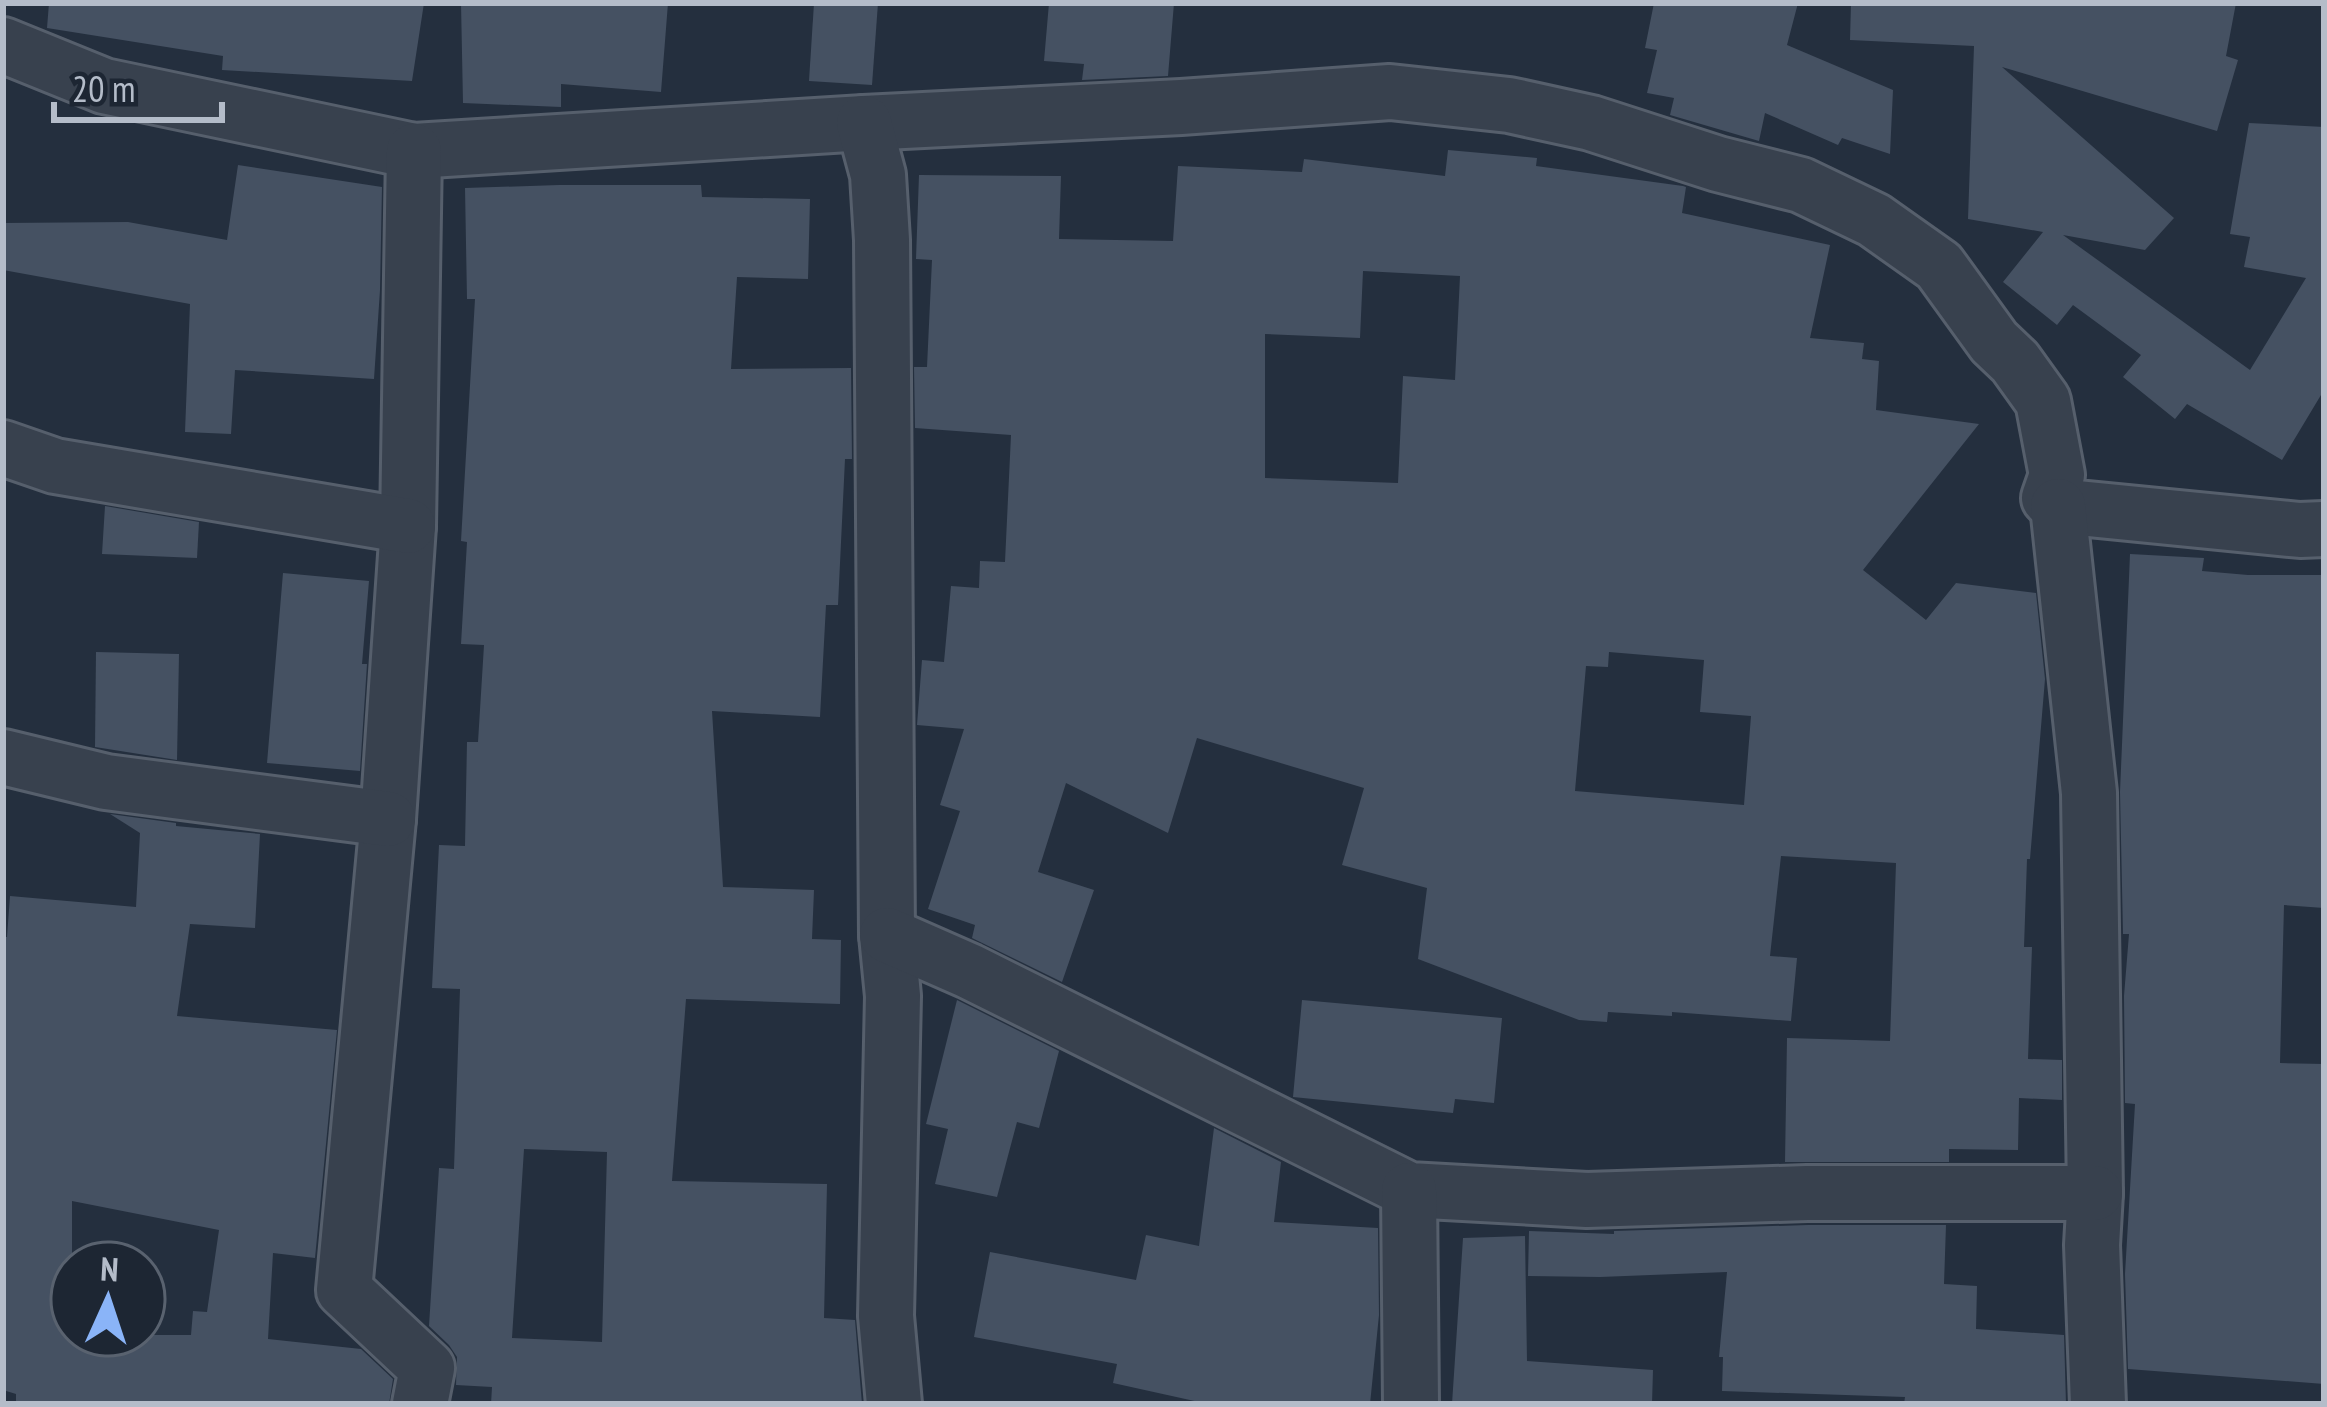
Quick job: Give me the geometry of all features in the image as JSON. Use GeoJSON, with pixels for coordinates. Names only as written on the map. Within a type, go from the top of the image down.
{"type":"FeatureCollection","features":[{"type":"Feature","properties":{"kind":"street"},"geometry":{"type":"LineString","coordinates":[[3,45],[104,86],[414,151],[1390,92],[1509,105],[1591,123],[1801,185],[1874,220],[1939,266],[2043,400],[2056,475],[2049,498],[2058,506],[2324,529]]}},
{"type":"Feature","properties":{"kind":"street"},"geometry":{"type":"LineString","coordinates":[[865,122],[878,175],[882,240],[886,935],[892,996],[886,1316],[895,1404]]}},
{"type":"Feature","properties":{"kind":"street"},"geometry":{"type":"LineString","coordinates":[[414,151],[409,526],[388,819],[344,1290],[427,1368],[420,1404]]}},
{"type":"Feature","properties":{"kind":"street"},"geometry":{"type":"LineString","coordinates":[[3,448],[55,466],[409,526]]}},
{"type":"Feature","properties":{"kind":"street"},"geometry":{"type":"LineString","coordinates":[[2058,506],[2089,793],[2092,1245],[2098,1404]]}},
{"type":"Feature","properties":{"kind":"street"},"geometry":{"type":"LineString","coordinates":[[3,757],[106,782],[388,819]]}},
{"type":"Feature","properties":{"kind":"street"},"geometry":{"type":"LineString","coordinates":[[886,935],[990,981],[1409,1190],[1587,1200],[1808,1193],[2095,1193]]}},
{"type":"Feature","properties":{"kind":"street"},"geometry":{"type":"LineString","coordinates":[[1409,1190],[1411,1404]]}},
{"type":"Feature","properties":{"kind":"building"},"geometry":{"type":"Polygon","coordinates":[[[49,3],[424,3],[412,81],[222,70],[223,56],[47,28],[49,3]]]}},
{"type":"Feature","properties":{"kind":"building"},"geometry":{"type":"Polygon","coordinates":[[[461,3],[668,3],[661,92],[561,84],[561,107],[463,103],[461,3]]]}},
{"type":"Feature","properties":{"kind":"building"},"geometry":{"type":"Polygon","coordinates":[[[814,3],[878,3],[872,85],[809,81],[814,3]]]}},
{"type":"Feature","properties":{"kind":"building"},"geometry":{"type":"Polygon","coordinates":[[[1049,3],[1174,3],[1168,76],[1082,80],[1084,64],[1044,61],[1049,3]]]}},
{"type":"Feature","properties":{"kind":"building"},"geometry":{"type":"Polygon","coordinates":[[[1654,3],[1798,3],[1787,45],[1893,90],[1890,154],[1842,138],[1838,145],[1765,113],[1759,141],[1670,115],[1674,98],[1647,93],[1657,50],[1645,48],[1654,3]]]}},
{"type":"Feature","properties":{"kind":"building"},"geometry":{"type":"Polygon","coordinates":[[[1851,3],[2236,3],[2226,56],[2238,60],[2217,131],[2002,67],[2174,218],[2145,250],[2063,235],[2250,370],[2306,278],[2244,267],[2250,237],[2230,234],[2249,123],[2324,127],[2324,390],[2282,460],[2187,404],[2175,419],[2123,377],[2141,355],[2073,305],[2057,325],[2003,282],[2043,232],[1968,219],[1974,46],[1850,40],[1851,3]]]}},
{"type":"Feature","properties":{"kind":"building"},"geometry":{"type":"Polygon","coordinates":[[[1448,150],[1537,158],[1536,166],[1683,186],[1682,213],[1830,245],[1810,338],[1864,343],[1862,359],[1879,361],[1876,410],[1979,424],[1863,570],[1926,620],[1956,583],[2036,593],[2045,679],[2027,859],[2024,947],[2032,947],[2028,1059],[2062,1060],[2062,1100],[2019,1098],[2018,1150],[1949,1149],[1949,1162],[1785,1162],[1787,1038],[1890,1041],[1896,863],[1781,856],[1770,956],[1797,958],[1791,1021],[1672,1012],[1672,1016],[1608,1012],[1607,1022],[1579,1020],[1418,959],[1427,888],[1342,865],[1364,788],[1197,738],[1168,833],[1066,783],[1038,872],[1094,890],[1062,982],[972,938],[975,925],[928,909],[960,811],[940,805],[964,729],[917,725],[922,660],[944,662],[951,586],[979,588],[980,561],[1005,562],[1011,435],[915,428],[914,367],[927,367],[932,260],[916,259],[919,175],[1061,176],[1059,239],[1173,241],[1178,166],[1302,172],[1304,159],[1445,176],[1448,150]],[[1363,271],[1360,338],[1265,334],[1265,478],[1398,483],[1403,376],[1455,380],[1460,276],[1363,271]],[[1609,652],[1608,667],[1586,666],[1575,791],[1744,805],[1751,716],[1700,712],[1704,660],[1609,652]]]}},
{"type":"Feature","properties":{"kind":"building"},"geometry":{"type":"Polygon","coordinates":[[[238,165],[382,187],[374,379],[235,370],[231,434],[185,432],[190,304],[3,270],[3,223],[128,222],[227,240],[238,165]]]}},
{"type":"Feature","properties":{"kind":"building"},"geometry":{"type":"Polygon","coordinates":[[[701,185],[702,197],[810,199],[808,279],[737,277],[731,369],[851,368],[852,459],[845,459],[838,605],[826,605],[820,717],[712,711],[723,887],[814,890],[812,939],[841,940],[840,1004],[686,999],[672,1181],[827,1184],[824,1318],[855,1320],[862,1404],[491,1404],[492,1387],[456,1385],[457,1357],[429,1326],[439,1168],[454,1169],[460,989],[432,988],[439,845],[465,846],[467,742],[478,742],[484,645],[461,644],[467,542],[461,541],[475,299],[467,299],[465,188],[701,185]],[[524,1149],[512,1338],[602,1342],[607,1152],[524,1149]]]}},
{"type":"Feature","properties":{"kind":"building"},"geometry":{"type":"Polygon","coordinates":[[[105,506],[199,522],[197,558],[102,554],[105,506]]]}},
{"type":"Feature","properties":{"kind":"building"},"geometry":{"type":"Polygon","coordinates":[[[2130,554],[2204,558],[2202,571],[2324,575],[2324,908],[2284,905],[2280,1063],[2324,1064],[2324,1384],[2128,1369],[2125,1274],[2135,1104],[2125,1103],[2129,934],[2123,934],[2120,792],[2130,554]]]}},
{"type":"Feature","properties":{"kind":"building"},"geometry":{"type":"Polygon","coordinates":[[[283,573],[369,581],[360,771],[267,763],[283,573]]]}},
{"type":"Feature","properties":{"kind":"building"},"geometry":{"type":"Polygon","coordinates":[[[96,652],[179,654],[177,760],[95,747],[96,652]]]}},
{"type":"Feature","properties":{"kind":"building"},"geometry":{"type":"Polygon","coordinates":[[[110,814],[260,834],[255,928],[190,924],[177,1016],[337,1030],[315,1258],[273,1253],[268,1339],[361,1349],[393,1379],[389,1404],[16,1404],[16,1394],[3,1390],[3,937],[7,937],[10,896],[136,907],[140,833],[110,814]]]}},
{"type":"Feature","properties":{"kind":"building"},"geometry":{"type":"Polygon","coordinates":[[[957,1000],[1059,1051],[1039,1128],[1017,1122],[997,1197],[935,1184],[948,1129],[926,1124],[957,1000]]]}},
{"type":"Feature","properties":{"kind":"building"},"geometry":{"type":"Polygon","coordinates":[[[1302,1000],[1502,1018],[1494,1103],[1455,1099],[1453,1113],[1293,1097],[1302,1000]]]}},
{"type":"Feature","properties":{"kind":"building"},"geometry":{"type":"Polygon","coordinates":[[[1214,1128],[1281,1162],[1274,1222],[1378,1228],[1379,1315],[1370,1404],[1208,1404],[1113,1383],[1117,1364],[974,1337],[990,1252],[1136,1280],[1146,1235],[1199,1246],[1214,1128]]]}},
{"type":"Feature","properties":{"kind":"building"},"geometry":{"type":"Polygon","coordinates":[[[1808,1225],[1946,1225],[1944,1284],[1977,1286],[1976,1329],[2064,1335],[2066,1404],[1904,1404],[1905,1397],[1722,1391],[1723,1357],[1719,1357],[1727,1272],[1528,1276],[1529,1231],[1614,1234],[1808,1225]]]}},
{"type":"Feature","properties":{"kind":"building"},"geometry":{"type":"Polygon","coordinates":[[[1525,1236],[1527,1361],[1653,1370],[1652,1404],[1452,1404],[1463,1238],[1525,1236]]]}}]}
